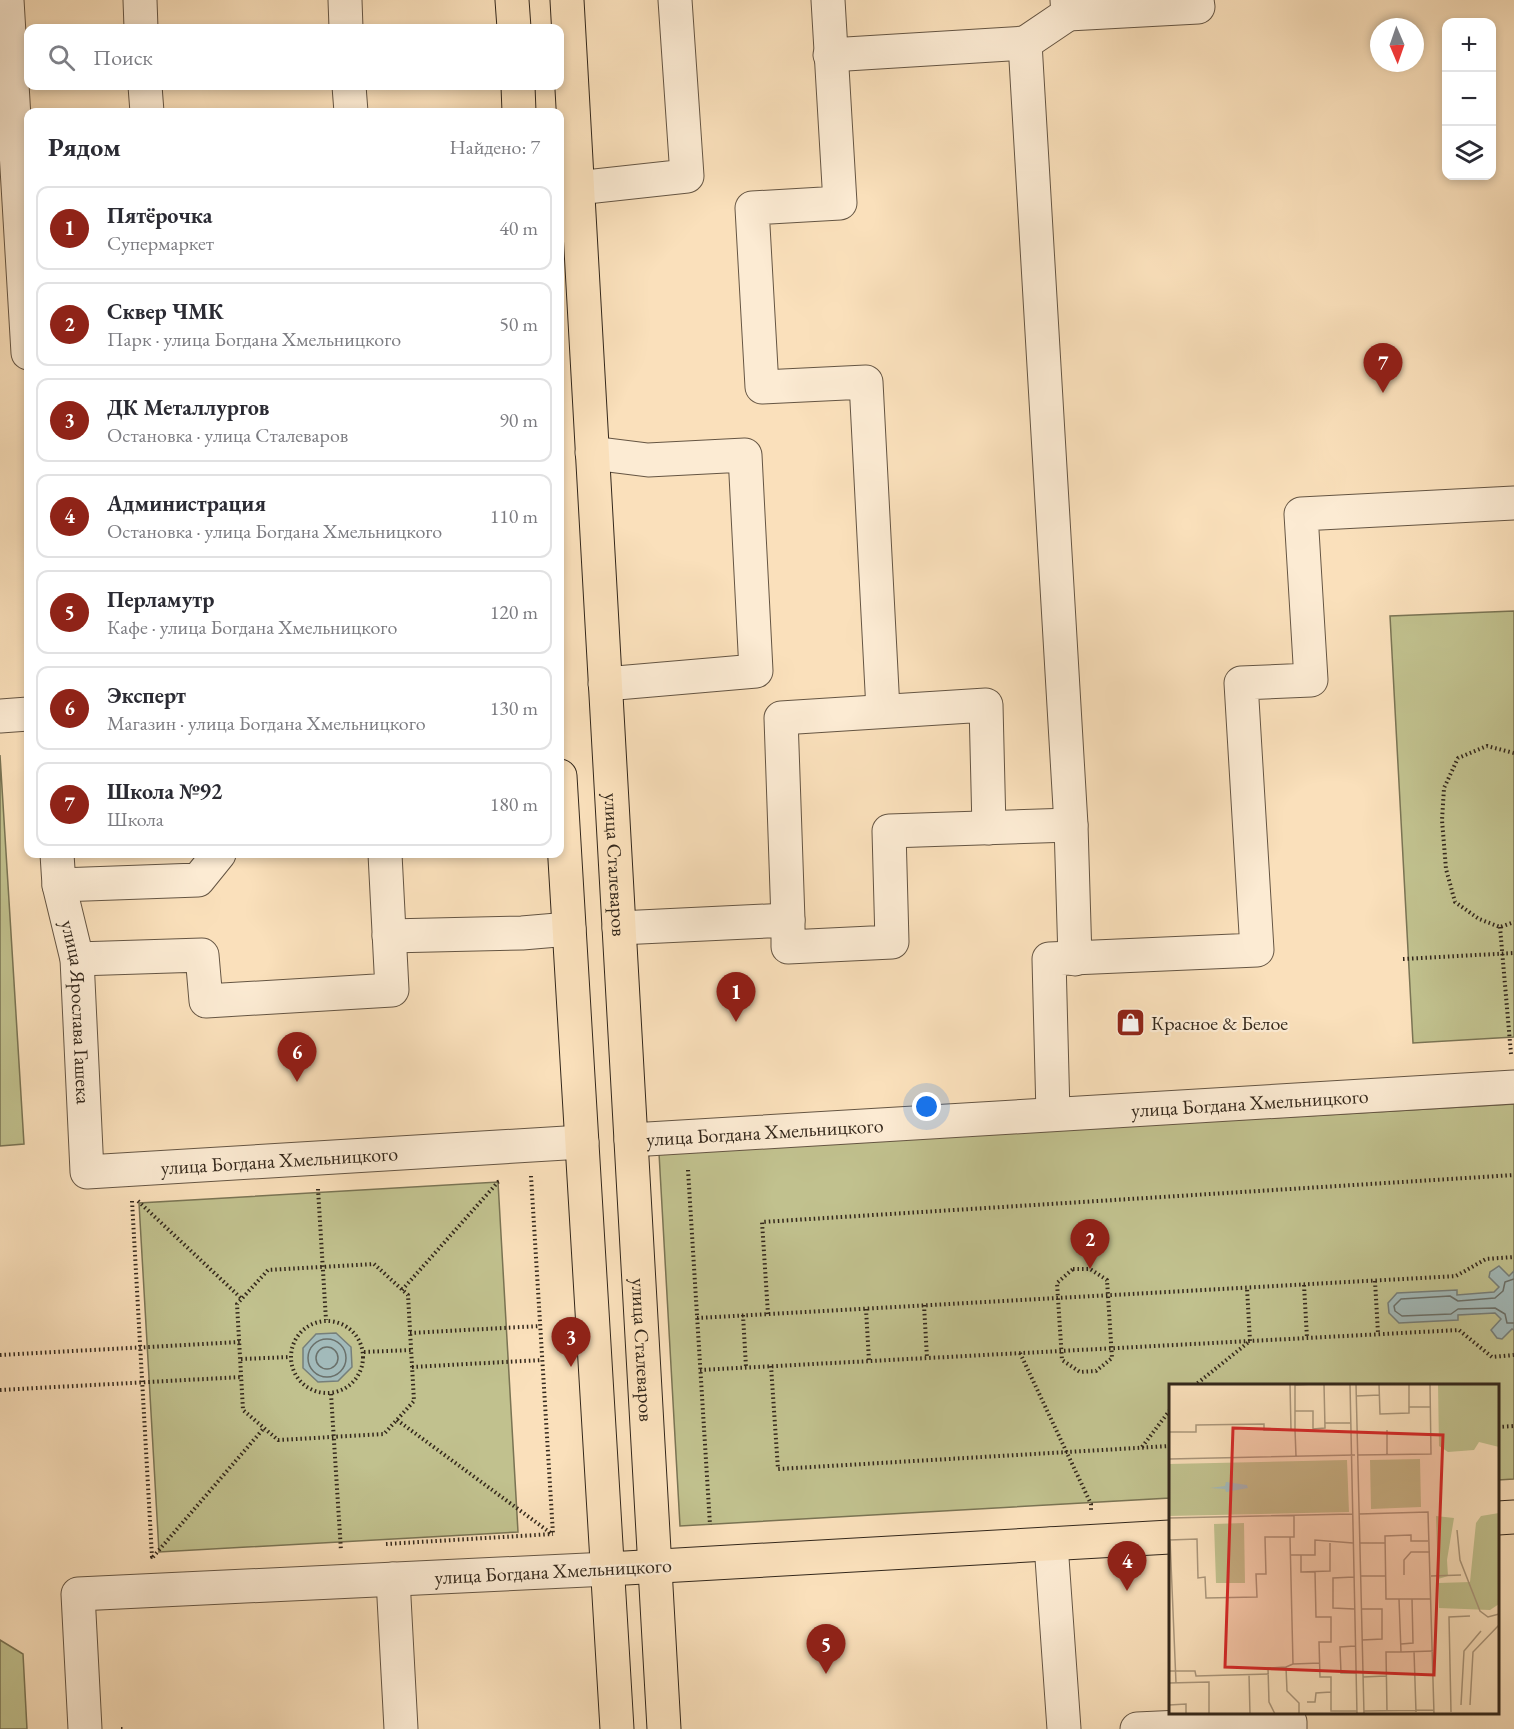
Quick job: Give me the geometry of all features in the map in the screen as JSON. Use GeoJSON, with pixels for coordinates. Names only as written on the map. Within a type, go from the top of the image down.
{"type":"FeatureCollection","features":[{"type":"Feature","properties":{"kind":"main road"},"geometry":{"type":"LineString","coordinates":[[512,0],[514,24]]}},
{"type":"Feature","properties":{"kind":"main road","name":"улица Сталеваров"},"geometry":{"type":"LineString","coordinates":[[567,0],[664,1729]]}},
{"type":"Feature","properties":{"kind":"main road"},"geometry":{"type":"LineString","coordinates":[[518,90],[519,108]]}},
{"type":"Feature","properties":{"kind":"main road"},"geometry":{"type":"LineString","coordinates":[[564,844],[617,1729]]}},
{"type":"Feature","properties":{"kind":"main road","name":"улица Богдана Хмельницкого"},"geometry":{"type":"LineString","coordinates":[[582,1143],[631,1140]]}},
{"type":"Feature","properties":{"kind":"main road"},"geometry":{"type":"LineString","coordinates":[[1499,1518],[1514,1517]]}},
{"type":"Feature","properties":{"kind":"main road","name":"улица Богдана Хмельницкого"},"geometry":{"type":"LineString","coordinates":[[608,1569],[1169,1537]]}},
{"type":"Feature","properties":{"kind":"street"},"geometry":{"type":"LineString","coordinates":[[7,0],[24,289]]}},
{"type":"Feature","properties":{"kind":"street"},"geometry":{"type":"LineString","coordinates":[[140,0],[141,24]]}},
{"type":"Feature","properties":{"kind":"street"},"geometry":{"type":"LineString","coordinates":[[345,0],[346,24]]}},
{"type":"Feature","properties":{"kind":"street"},"geometry":{"type":"LineString","coordinates":[[577,188],[687,176],[675,0]]}},
{"type":"Feature","properties":{"kind":"street"},"geometry":{"type":"LineString","coordinates":[[828,0],[840,202],[752,208],[762,387],[866,382],[883,710]]}},
{"type":"Feature","properties":{"kind":"street"},"geometry":{"type":"LineString","coordinates":[[831,55],[1025,43],[1067,7],[1198,7],[1197,0]]}},
{"type":"Feature","properties":{"kind":"street"},"geometry":{"type":"LineString","coordinates":[[1025,43],[1071,825],[1075,958]]}},
{"type":"Feature","properties":{"kind":"street"},"geometry":{"type":"LineString","coordinates":[[145,90],[147,108]]}},
{"type":"Feature","properties":{"kind":"street"},"geometry":{"type":"LineString","coordinates":[[349,90],[351,108]]}},
{"type":"Feature","properties":{"kind":"street"},"geometry":{"type":"LineString","coordinates":[[592,453],[648,460],[745,455],[756,671],[605,684]]}},
{"type":"Feature","properties":{"kind":"street"},"geometry":{"type":"LineString","coordinates":[[1053,1114],[1049,959],[1257,950],[1241,684],[1311,681],[1300,514],[1514,503]]}},
{"type":"Feature","properties":{"kind":"street"},"geometry":{"type":"LineString","coordinates":[[989,828],[986,705],[781,718],[788,947],[892,942],[889,831],[989,828],[1071,825]]}},
{"type":"Feature","properties":{"kind":"street"},"geometry":{"type":"LineString","coordinates":[[0,716],[24,714]]}},
{"type":"Feature","properties":{"kind":"street"},"geometry":{"type":"LineString","coordinates":[[58,869],[198,880],[216,858]]}},
{"type":"Feature","properties":{"kind":"street"},"geometry":{"type":"LineString","coordinates":[[77,959],[202,955],[206,1001],[392,990],[385,858]]}},
{"type":"Feature","properties":{"kind":"street","name":"улица Ярослава Гашека"},"geometry":{"type":"LineString","coordinates":[[58,869],[77,959],[87,1172]]}},
{"type":"Feature","properties":{"kind":"street"},"geometry":{"type":"LineString","coordinates":[[619,928],[788,920]]}},
{"type":"Feature","properties":{"kind":"street"},"geometry":{"type":"LineString","coordinates":[[389,936],[522,933],[569,929]]}},
{"type":"Feature","properties":{"kind":"street","name":"улица Богдана Хмельницкого"},"geometry":{"type":"LineString","coordinates":[[631,1140],[1514,1087]]}},
{"type":"Feature","properties":{"kind":"street","name":"улица Богдана Хмельницкого"},"geometry":{"type":"LineString","coordinates":[[87,1172],[582,1143]]}},
{"type":"Feature","properties":{"kind":"street"},"geometry":{"type":"LineString","coordinates":[[1050,1544],[1064,1729]]}},
{"type":"Feature","properties":{"kind":"street","name":"улица Богдана Хмельницкого"},"geometry":{"type":"LineString","coordinates":[[85,1729],[78,1594],[608,1569]]}},
{"type":"Feature","properties":{"kind":"street"},"geometry":{"type":"LineString","coordinates":[[393,1579],[401,1729]]}},
{"type":"Feature","properties":{"kind":"street"},"geometry":{"type":"LineString","coordinates":[[1137,1729],[1290,1721]]}},
{"type":"Feature","properties":{"kind":"path"},"geometry":{"type":"LineString","coordinates":[[1514,753],[1487,746],[1458,758],[1444,788],[1442,820],[1446,868],[1455,902],[1479,920],[1500,927],[1514,922]]}},
{"type":"Feature","properties":{"kind":"path"},"geometry":{"type":"LineString","coordinates":[[1500,927],[1514,1087]]}},
{"type":"Feature","properties":{"kind":"path"},"geometry":{"type":"LineString","coordinates":[[1402,959],[1514,953]]}},
{"type":"Feature","properties":{"kind":"path"},"geometry":{"type":"LineString","coordinates":[[686,1136],[710,1525]]}},
{"type":"Feature","properties":{"kind":"path"},"geometry":{"type":"LineString","coordinates":[[529,1145],[553,1534]]}},
{"type":"Feature","properties":{"kind":"path"},"geometry":{"type":"LineString","coordinates":[[317,1158],[326,1320]]}},
{"type":"Feature","properties":{"kind":"path"},"geometry":{"type":"LineString","coordinates":[[768,1314],[762,1222],[1514,1175]]}},
{"type":"Feature","properties":{"kind":"path"},"geometry":{"type":"LineString","coordinates":[[402,1290],[498,1182],[509,1179]]}},
{"type":"Feature","properties":{"kind":"path"},"geometry":{"type":"LineString","coordinates":[[132,1196],[143,1195]]}},
{"type":"Feature","properties":{"kind":"path"},"geometry":{"type":"LineString","coordinates":[[132,1196],[242,1299]]}},
{"type":"Feature","properties":{"kind":"path"},"geometry":{"type":"LineString","coordinates":[[132,1196],[152,1557]]}},
{"type":"Feature","properties":{"kind":"path"},"geometry":{"type":"LineString","coordinates":[[697,1318],[1456,1276],[1486,1258],[1514,1257]]}},
{"type":"Feature","properties":{"kind":"path"},"geometry":{"type":"LineString","coordinates":[[374,1264],[402,1290],[408,1295],[414,1401],[384,1434],[278,1440],[243,1410],[237,1304],[268,1270],[374,1264]]}},
{"type":"Feature","properties":{"kind":"path"},"geometry":{"type":"LineString","coordinates":[[1073,1269],[1090,1269],[1107,1280],[1112,1358],[1096,1371],[1080,1372],[1062,1360],[1058,1298],[1058,1283],[1073,1269]]}},
{"type":"Feature","properties":{"kind":"path"},"geometry":{"type":"LineString","coordinates":[[1375,1281],[1378,1334]]}},
{"type":"Feature","properties":{"kind":"path"},"geometry":{"type":"LineString","coordinates":[[1304,1285],[1307,1338]]}},
{"type":"Feature","properties":{"kind":"path"},"geometry":{"type":"LineString","coordinates":[[1247,1288],[1250,1341]]}},
{"type":"Feature","properties":{"kind":"path"},"geometry":{"type":"LineString","coordinates":[[924,1305],[927,1358]]}},
{"type":"Feature","properties":{"kind":"path"},"geometry":{"type":"LineString","coordinates":[[866,1309],[869,1361]]}},
{"type":"Feature","properties":{"kind":"path"},"geometry":{"type":"LineString","coordinates":[[743,1315],[746,1367]]}},
{"type":"Feature","properties":{"kind":"path"},"geometry":{"type":"LineString","coordinates":[[326,1320],[344,1324],[358,1336],[364,1352],[361,1372],[349,1387],[331,1393],[311,1390],[296,1376],[290,1357],[295,1338],[308,1325],[326,1320]]}},
{"type":"Feature","properties":{"kind":"path"},"geometry":{"type":"LineString","coordinates":[[410,1333],[540,1326]]}},
{"type":"Feature","properties":{"kind":"path"},"geometry":{"type":"LineString","coordinates":[[700,1370],[1459,1330],[1492,1357],[1514,1355]]}},
{"type":"Feature","properties":{"kind":"path"},"geometry":{"type":"LineString","coordinates":[[1196,1384],[1250,1341]]}},
{"type":"Feature","properties":{"kind":"path"},"geometry":{"type":"LineString","coordinates":[[0,1355],[240,1342]]}},
{"type":"Feature","properties":{"kind":"path"},"geometry":{"type":"LineString","coordinates":[[364,1352],[411,1350]]}},
{"type":"Feature","properties":{"kind":"path"},"geometry":{"type":"LineString","coordinates":[[1020,1353],[1091,1504],[1094,1541]]}},
{"type":"Feature","properties":{"kind":"path"},"geometry":{"type":"LineString","coordinates":[[241,1359],[290,1357]]}},
{"type":"Feature","properties":{"kind":"path"},"geometry":{"type":"LineString","coordinates":[[412,1367],[542,1360]]}},
{"type":"Feature","properties":{"kind":"path"},"geometry":{"type":"LineString","coordinates":[[771,1366],[778,1469],[1169,1446]]}},
{"type":"Feature","properties":{"kind":"path"},"geometry":{"type":"LineString","coordinates":[[0,1390],[242,1377]]}},
{"type":"Feature","properties":{"kind":"path"},"geometry":{"type":"LineString","coordinates":[[331,1393],[342,1582]]}},
{"type":"Feature","properties":{"kind":"path"},"geometry":{"type":"LineString","coordinates":[[1142,1448],[1169,1411]]}},
{"type":"Feature","properties":{"kind":"path"},"geometry":{"type":"LineString","coordinates":[[397,1420],[553,1534]]}},
{"type":"Feature","properties":{"kind":"path"},"geometry":{"type":"LineString","coordinates":[[1499,1427],[1514,1426]]}},
{"type":"Feature","properties":{"kind":"path"},"geometry":{"type":"LineString","coordinates":[[152,1557],[264,1428]]}},
{"type":"Feature","properties":{"kind":"path"},"geometry":{"type":"LineString","coordinates":[[376,1545],[553,1534]]}},
{"type":"Feature","properties":{"kind":"path"},"geometry":{"type":"LineString","coordinates":[[340,1546],[352,1546]]}},
{"type":"Feature","properties":{"kind":"path"},"geometry":{"type":"LineString","coordinates":[[152,1557],[164,1557]]}},
{"type":"Feature","properties":{"kind":"green space"},"geometry":{"type":"Polygon","coordinates":[[[1514,611],[1514,1037],[1413,1043],[1390,616],[1514,611]]]}},
{"type":"Feature","properties":{"kind":"green space"},"geometry":{"type":"Polygon","coordinates":[[[0,755],[24,1144],[0,1146],[0,755]]]}},
{"type":"Feature","properties":{"kind":"green space"},"geometry":{"type":"Polygon","coordinates":[[[1514,1104],[1514,1479],[1499,1480],[1499,1384],[1169,1384],[1169,1498],[680,1526],[659,1153],[1514,1104]]]}},
{"type":"Feature","properties":{"kind":"green space"},"geometry":{"type":"Polygon","coordinates":[[[498,1182],[518,1532],[159,1552],[139,1203],[498,1182]]]}},
{"type":"Feature","properties":{"kind":"green space"},"geometry":{"type":"Polygon","coordinates":[[[0,1640],[23,1654],[27,1729],[0,1729],[0,1640]]]}},
{"type":"Feature","properties":{"kind":"water"},"geometry":{"type":"Polygon","coordinates":[[[1499,1266],[1509,1276],[1514,1271],[1514,1330],[1512,1329],[1502,1339],[1497,1338],[1491,1330],[1501,1319],[1495,1313],[1458,1315],[1458,1320],[1399,1323],[1389,1313],[1388,1303],[1397,1293],[1457,1290],[1457,1295],[1494,1292],[1499,1287],[1489,1277],[1490,1272],[1499,1266]]]}},
{"type":"Feature","properties":{"kind":"water"},"geometry":{"type":"Polygon","coordinates":[[[336,1333],[351,1347],[352,1367],[338,1381],[318,1382],[303,1368],[303,1348],[316,1334],[336,1333]]]}},
{"type":"Feature","properties":{"kind":"place","name":"Школа №92"},"geometry":{"type":"Point","coordinates":[1383,393]}},
{"type":"Feature","properties":{"kind":"place","name":"Пятёрочка"},"geometry":{"type":"Point","coordinates":[736,1022]}},
{"type":"Feature","properties":{"kind":"place","name":"Красное & Белое"},"geometry":{"type":"Point","coordinates":[1130,1023]}},
{"type":"Feature","properties":{"kind":"place","name":"Эксперт"},"geometry":{"type":"Point","coordinates":[297,1082]}},
{"type":"Feature","properties":{"kind":"place","name":"Сквер ЧМК"},"geometry":{"type":"Point","coordinates":[1090,1269]}},
{"type":"Feature","properties":{"kind":"place","name":"ДК Металлургов"},"geometry":{"type":"Point","coordinates":[571,1367]}},
{"type":"Feature","properties":{"kind":"place","name":"Администрация"},"geometry":{"type":"Point","coordinates":[1127,1591]}},
{"type":"Feature","properties":{"kind":"place","name":"Перламутр"},"geometry":{"type":"Point","coordinates":[826,1674]}}]}
